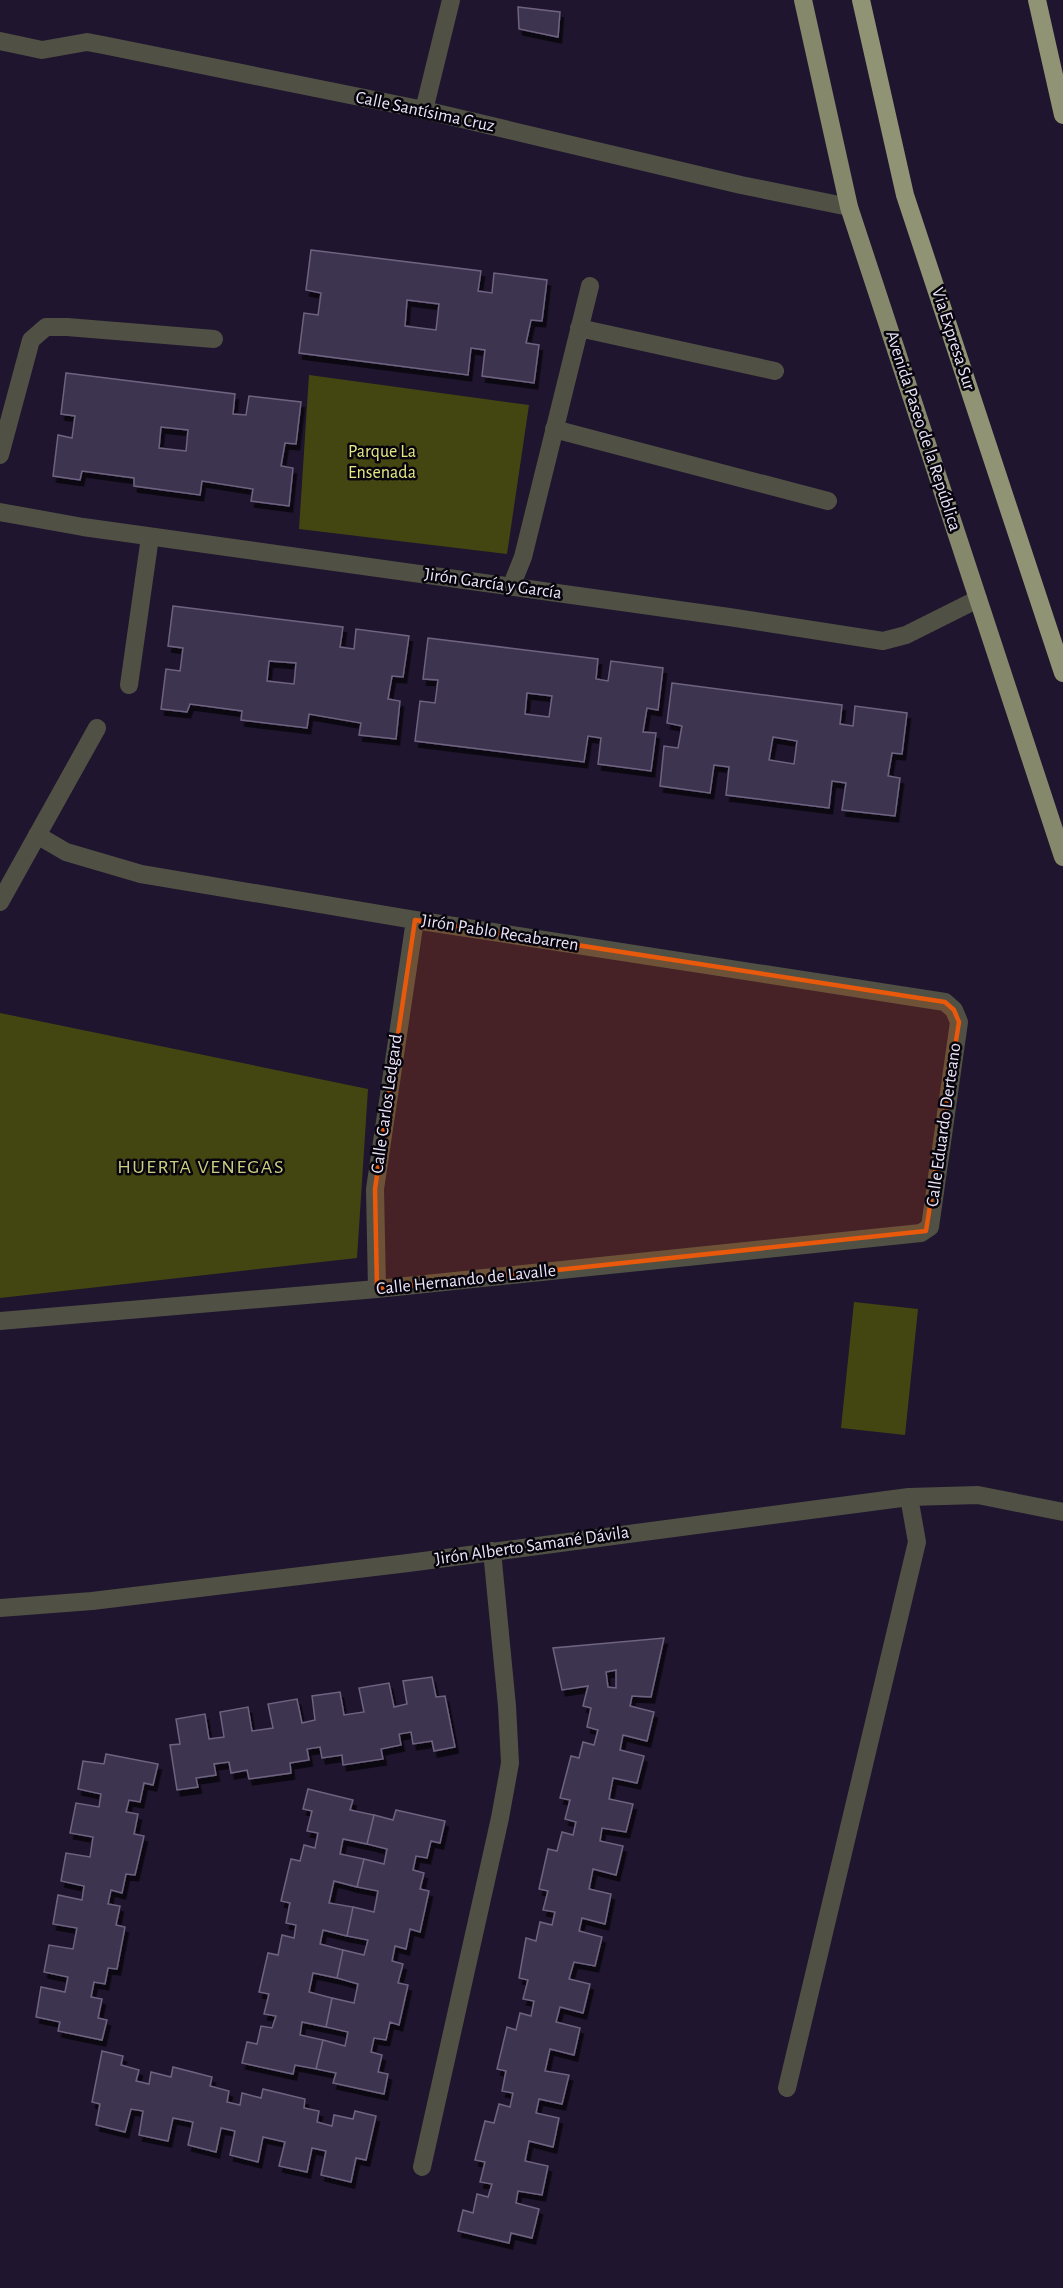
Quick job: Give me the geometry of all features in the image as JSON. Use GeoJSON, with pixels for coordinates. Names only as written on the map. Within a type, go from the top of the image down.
{"type":"FeatureCollection","features":[{"type":"Feature","properties":{"kind":"highway","name":"Via Expresa Sur"},"geometry":{"type":"LineString","coordinates":[[861,0],[905,195],[1063,673]]}},
{"type":"Feature","properties":{"kind":"highway"},"geometry":{"type":"LineString","coordinates":[[1037,0],[1063,115]]}},
{"type":"Feature","properties":{"kind":"main road","name":"Avenida Paseo de la República"},"geometry":{"type":"LineString","coordinates":[[803,0],[849,207],[1063,857]]}},
{"type":"Feature","properties":{"kind":"street"},"geometry":{"type":"LineString","coordinates":[[424,110],[451,0]]}},
{"type":"Feature","properties":{"kind":"street","name":"Calle Santísima Cruz"},"geometry":{"type":"LineString","coordinates":[[0,41],[42,50],[87,42],[103,45],[424,110],[741,185],[849,207]]}},
{"type":"Feature","properties":{"kind":"street"},"geometry":{"type":"LineString","coordinates":[[511,587],[522,557],[590,286]]}},
{"type":"Feature","properties":{"kind":"street"},"geometry":{"type":"LineString","coordinates":[[0,455],[31,340],[46,327],[214,339]]}},
{"type":"Feature","properties":{"kind":"street"},"geometry":{"type":"LineString","coordinates":[[579,328],[776,371]]}},
{"type":"Feature","properties":{"kind":"street"},"geometry":{"type":"LineString","coordinates":[[554,429],[828,501]]}},
{"type":"Feature","properties":{"kind":"street","name":"Jirón García y García"},"geometry":{"type":"LineString","coordinates":[[0,512],[150,537],[729,616],[883,641],[906,635],[978,599]]}},
{"type":"Feature","properties":{"kind":"street"},"geometry":{"type":"LineString","coordinates":[[129,685],[150,537]]}},
{"type":"Feature","properties":{"kind":"street"},"geometry":{"type":"LineString","coordinates":[[0,902],[97,728]]}},
{"type":"Feature","properties":{"kind":"street","name":"Jirón Pablo Recabarren"},"geometry":{"type":"LineString","coordinates":[[37,835],[66,852],[141,874],[415,920],[945,1002],[954,1010],[959,1022]]}},
{"type":"Feature","properties":{"kind":"street","name":"Calle Carlos Ledgard"},"geometry":{"type":"LineString","coordinates":[[377,1289],[375,1190],[415,920]]}},
{"type":"Feature","properties":{"kind":"street","name":"Calle Eduardo Derteano"},"geometry":{"type":"LineString","coordinates":[[930,1227],[959,1022]]}},
{"type":"Feature","properties":{"kind":"street","name":"Calle Hernando de Lavalle"},"geometry":{"type":"LineString","coordinates":[[0,1321],[377,1289],[921,1233],[930,1227]]}},
{"type":"Feature","properties":{"kind":"street","name":"Jirón Alberto Samané Dávila"},"geometry":{"type":"LineString","coordinates":[[0,1608],[92,1601],[909,1497],[978,1495],[1063,1512]]}},
{"type":"Feature","properties":{"kind":"street"},"geometry":{"type":"LineString","coordinates":[[787,2088],[917,1542],[909,1497]]}},
{"type":"Feature","properties":{"kind":"street"},"geometry":{"type":"LineString","coordinates":[[422,2167],[501,1818],[510,1763],[507,1706],[492,1551]]}},
{"type":"Feature","properties":{"kind":"highlighted area"},"geometry":{"type":"Polygon","coordinates":[[[415,920],[945,1002],[954,1010],[959,1022],[926,1231],[377,1289],[375,1189],[415,920]]]}},
{"type":"Feature","properties":{"kind":"green space","name":"Parque La Ensenada"},"geometry":{"type":"Polygon","coordinates":[[[309,375],[529,405],[507,554],[299,529],[309,375]]]}},
{"type":"Feature","properties":{"kind":"green space"},"geometry":{"type":"Polygon","coordinates":[[[0,1013],[368,1089],[357,1258],[0,1298],[0,1013]]]}},
{"type":"Feature","properties":{"kind":"green space"},"geometry":{"type":"Polygon","coordinates":[[[854,1302],[918,1309],[905,1435],[841,1428],[854,1302]]]}},
{"type":"Feature","properties":{"kind":"building"},"geometry":{"type":"Polygon","coordinates":[[[518,7],[560,12],[558,37],[519,29],[518,7]]]}},
{"type":"Feature","properties":{"kind":"building"},"geometry":{"type":"Polygon","coordinates":[[[311,250],[481,271],[478,291],[492,293],[494,273],[547,280],[542,321],[531,320],[526,343],[539,345],[534,383],[482,376],[485,350],[471,348],[468,375],[299,353],[304,313],[318,315],[321,293],[306,290],[311,250]],[[407,300],[405,326],[436,330],[439,304],[407,300]]]}},
{"type":"Feature","properties":{"kind":"building"},"geometry":{"type":"Polygon","coordinates":[[[66,373],[235,394],[233,414],[246,415],[249,396],[301,402],[296,444],[285,443],[281,466],[293,468],[289,506],[251,501],[253,489],[202,481],[200,495],[134,486],[134,478],[82,471],[80,480],[53,476],[58,435],[72,438],[75,416],[61,414],[66,373]],[[161,427],[159,448],[186,451],[188,430],[161,427]]]}},
{"type":"Feature","properties":{"kind":"building"},"geometry":{"type":"Polygon","coordinates":[[[173,606],[343,627],[340,647],[354,649],[356,629],[409,636],[403,677],[392,676],[388,699],[400,701],[396,739],[359,735],[361,723],[309,714],[307,728],[241,720],[242,711],[190,704],[187,712],[161,709],[166,669],[180,671],[183,648],[168,646],[173,606]],[[269,661],[267,681],[294,684],[296,663],[269,661]]]}},
{"type":"Feature","properties":{"kind":"building"},"geometry":{"type":"Polygon","coordinates":[[[428,638],[598,659],[596,679],[608,681],[611,661],[663,668],[658,710],[647,708],[643,732],[656,733],[651,771],[598,764],[601,738],[588,736],[584,762],[415,741],[420,701],[435,703],[438,680],[423,679],[428,638]],[[527,693],[525,714],[549,717],[552,696],[527,693]]]}},
{"type":"Feature","properties":{"kind":"building"},"geometry":{"type":"Polygon","coordinates":[[[672,683],[842,705],[840,724],[853,726],[855,706],[907,713],[902,754],[892,753],[888,776],[900,778],[895,816],[842,810],[846,783],[832,781],[829,808],[726,795],[729,767],[714,765],[710,793],[660,786],[664,746],[678,748],[682,726],[667,723],[672,683]],[[773,737],[769,760],[794,764],[797,741],[773,737]]]}},
{"type":"Feature","properties":{"kind":"building"},"geometry":{"type":"Polygon","coordinates":[[[664,1638],[651,1697],[632,1696],[630,1706],[654,1712],[647,1741],[623,1735],[620,1750],[644,1756],[637,1783],[613,1778],[609,1799],[633,1804],[626,1832],[602,1828],[600,1841],[623,1846],[616,1875],[593,1869],[589,1889],[611,1894],[605,1924],[582,1918],[579,1931],[602,1937],[595,1966],[574,1962],[569,1979],[590,1984],[583,2013],[560,2007],[556,2022],[580,2028],[574,2055],[550,2049],[545,2071],[569,2075],[562,2104],[539,2099],[536,2113],[559,2118],[553,2147],[529,2141],[525,2161],[548,2166],[542,2195],[518,2191],[516,2203],[539,2209],[532,2238],[511,2233],[509,2243],[458,2231],[463,2210],[473,2213],[477,2194],[488,2197],[492,2184],[480,2182],[485,2162],[475,2160],[485,2121],[494,2123],[499,2104],[510,2107],[513,2093],[502,2091],[506,2071],[497,2069],[507,2027],[516,2030],[520,2013],[531,2016],[534,2001],[523,1999],[528,1980],[519,1978],[526,1938],[536,1941],[540,1922],[552,1925],[555,1912],[543,1910],[548,1891],[539,1889],[548,1849],[557,1851],[562,1832],[573,1835],[576,1822],[565,1819],[570,1800],[560,1798],[571,1756],[579,1758],[583,1742],[594,1745],[598,1730],[587,1727],[591,1708],[583,1706],[588,1686],[562,1690],[553,1648],[664,1638]],[[616,1670],[606,1672],[608,1687],[616,1688],[616,1670]]]}},
{"type":"Feature","properties":{"kind":"building"},"geometry":{"type":"Polygon","coordinates":[[[432,1677],[436,1697],[445,1696],[455,1747],[434,1751],[432,1741],[413,1744],[411,1732],[399,1734],[401,1745],[381,1749],[383,1759],[343,1765],[342,1755],[322,1758],[320,1747],[307,1749],[309,1760],[290,1763],[291,1773],[249,1779],[247,1770],[231,1773],[229,1762],[214,1764],[216,1775],[196,1778],[198,1787],[177,1790],[170,1745],[180,1744],[176,1719],[205,1714],[209,1739],[224,1737],[220,1712],[248,1707],[252,1731],[273,1728],[268,1704],[297,1699],[302,1723],[315,1720],[312,1696],[340,1692],[344,1715],[364,1712],[359,1688],[389,1683],[394,1707],[407,1704],[403,1681],[432,1677]]]}},
{"type":"Feature","properties":{"kind":"building"},"geometry":{"type":"Polygon","coordinates":[[[106,1754],[158,1764],[153,1785],[144,1783],[140,1802],[129,1800],[126,1812],[138,1814],[134,1834],[144,1836],[135,1875],[126,1874],[122,1893],[111,1890],[108,1904],[120,1906],[116,1925],[125,1927],[117,1969],[108,1968],[105,1984],[94,1982],[91,1997],[102,1999],[98,2018],[107,2020],[102,2040],[58,2031],[60,2022],[36,2017],[41,1987],[65,1992],[68,1977],[44,1972],[49,1945],[73,1949],[77,1928],[53,1924],[58,1895],[82,1900],[84,1886],[61,1881],[66,1853],[90,1857],[93,1837],[70,1833],[76,1803],[99,1807],[101,1794],[78,1789],[83,1761],[104,1764],[106,1754]]]}},
{"type":"Feature","properties":{"kind":"building"},"geometry":{"type":"Polygon","coordinates":[[[308,1789],[353,1800],[350,1810],[374,1815],[367,1844],[343,1839],[340,1854],[364,1859],[357,1887],[334,1881],[329,1903],[353,1907],[347,1936],[323,1930],[320,1944],[343,1950],[337,1978],[313,1973],[309,1992],[332,1998],[326,2027],[302,2022],[300,2035],[323,2040],[316,2069],[295,2065],[293,2074],[242,2063],[247,2042],[257,2044],[261,2026],[272,2028],[276,2016],[264,2014],[269,1994],[259,1992],[268,1953],[278,1955],[282,1935],[294,1938],[296,1925],[286,1923],[290,1903],[281,1901],[291,1859],[300,1861],[304,1845],[315,1848],[318,1833],[307,1831],[312,1811],[303,1809],[308,1789]]]}},
{"type":"Feature","properties":{"kind":"building"},"geometry":{"type":"Polygon","coordinates":[[[396,1810],[445,1821],[440,1843],[431,1841],[427,1858],[416,1856],[413,1870],[424,1873],[420,1889],[429,1891],[420,1932],[410,1929],[406,1949],[395,1946],[392,1961],[403,1964],[398,1983],[408,1985],[399,2025],[390,2022],[386,2040],[374,2038],[371,2052],[382,2055],[378,2072],[388,2074],[384,2094],[333,2083],[336,2073],[316,2069],[323,2040],[345,2046],[348,2032],[326,2027],[332,1998],[354,2003],[358,1984],[337,1978],[343,1950],[364,1955],[368,1940],[347,1936],[353,1907],[374,1912],[378,1891],[357,1887],[364,1859],[384,1864],[387,1849],[367,1844],[374,1815],[393,1820],[396,1810]]]}},
{"type":"Feature","properties":{"kind":"building"},"geometry":{"type":"Polygon","coordinates":[[[102,2051],[123,2056],[121,2065],[139,2070],[136,2081],[149,2084],[151,2072],[171,2077],[173,2067],[212,2077],[210,2086],[229,2091],[227,2102],[240,2105],[242,2093],[261,2098],[263,2089],[305,2099],[304,2108],[319,2111],[317,2122],[332,2126],[334,2115],[353,2119],[355,2111],[376,2116],[366,2160],[356,2158],[351,2182],[321,2175],[326,2151],[312,2148],[307,2172],[279,2166],[285,2142],[263,2137],[258,2162],[230,2155],[235,2131],[221,2128],[216,2152],[188,2145],[193,2122],[173,2118],[168,2141],[139,2135],[143,2111],[131,2109],[125,2132],[96,2125],[100,2104],[92,2102],[102,2051]]]}},
{"type":"Feature","properties":{"kind":"district","name":"HUERTA VENEGAS"},"geometry":{"type":"Point","coordinates":[201,1167]}}]}
